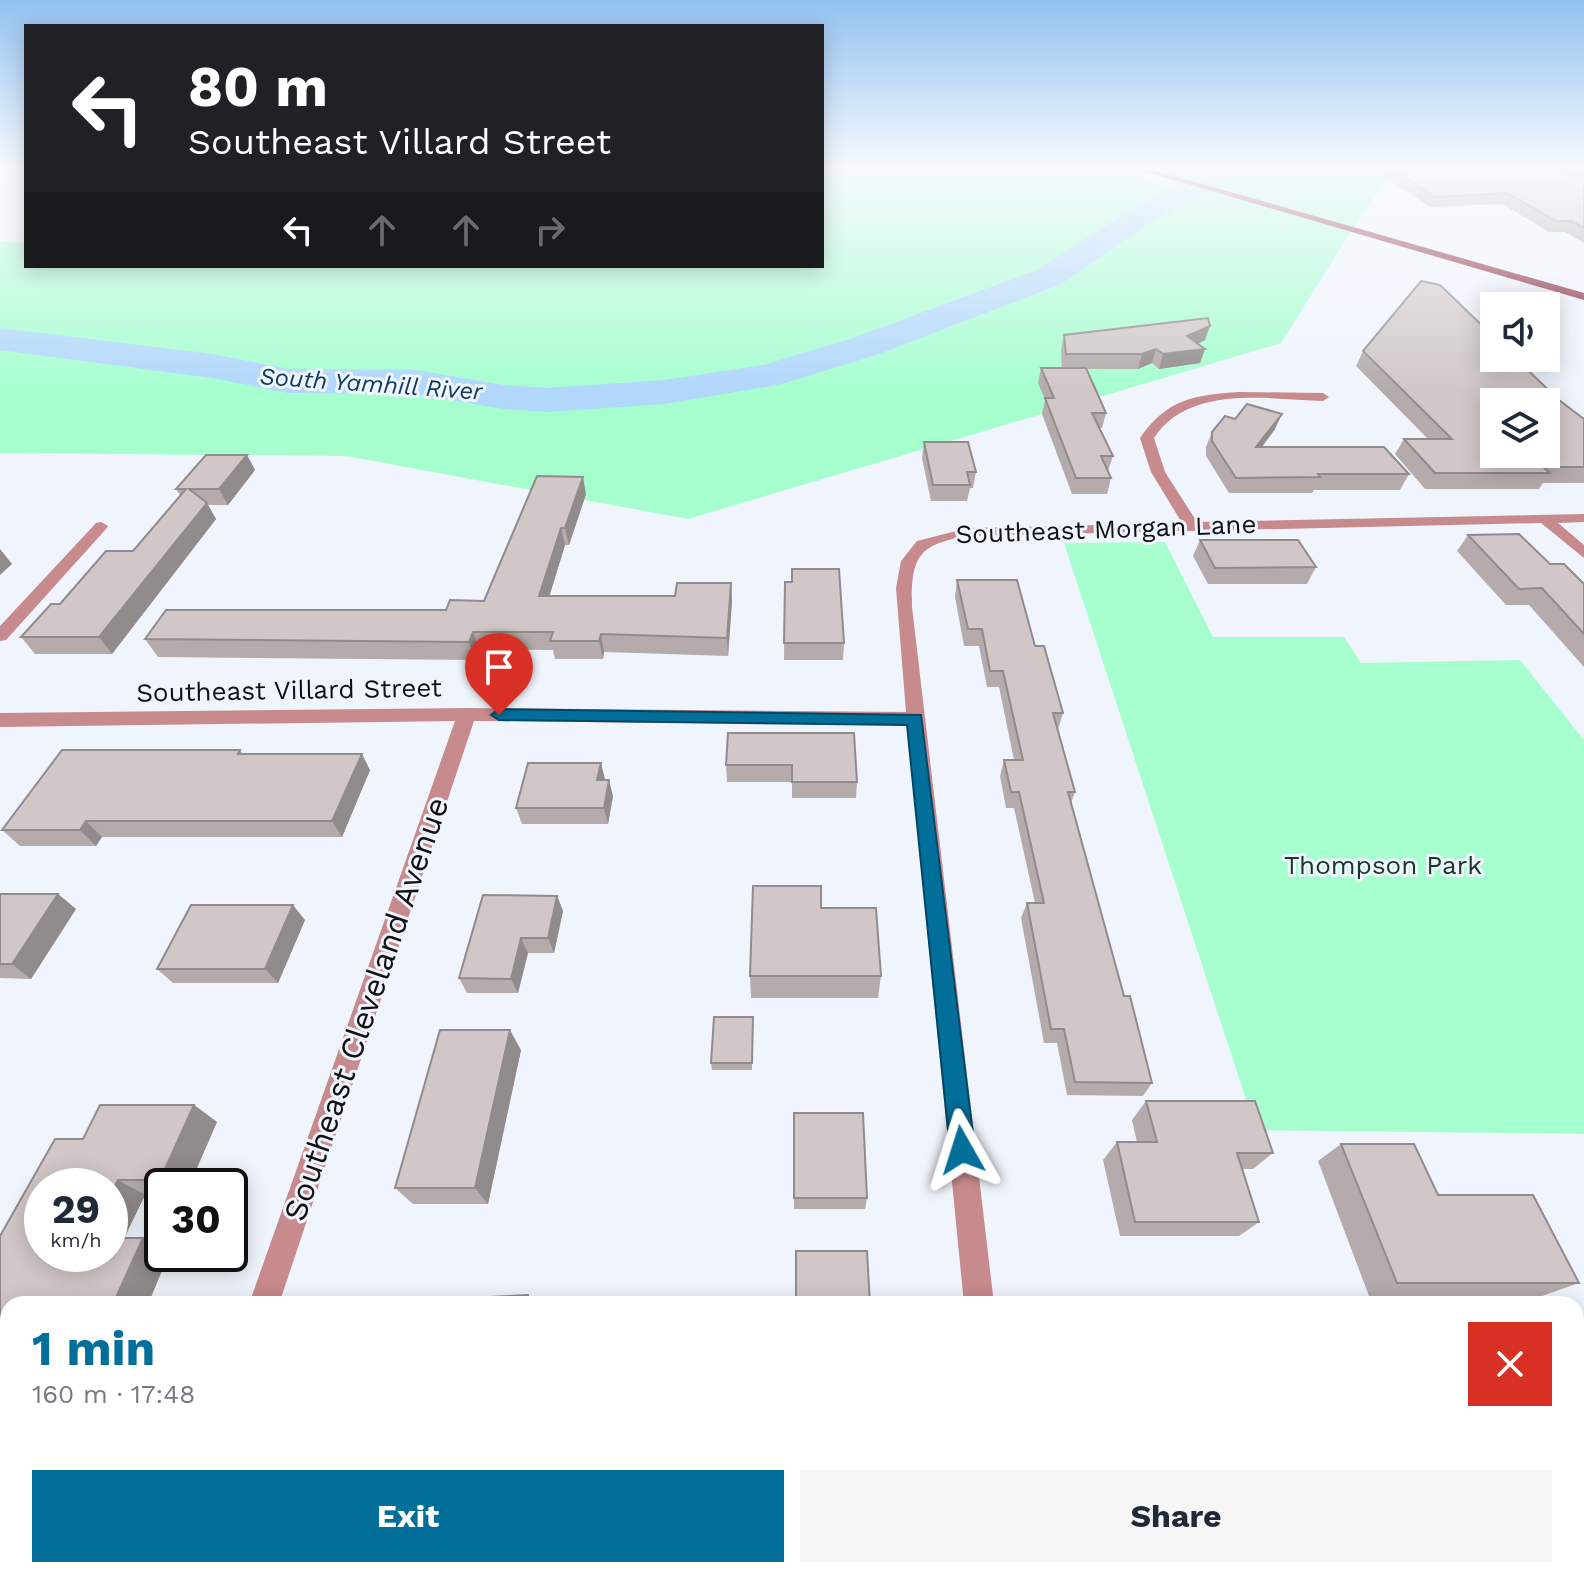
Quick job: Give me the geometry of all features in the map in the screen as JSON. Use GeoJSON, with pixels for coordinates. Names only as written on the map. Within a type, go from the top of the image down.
{"type":"FeatureCollection","features":[{"type":"Feature","properties":{"kind":"highway"},"geometry":{"type":"LineString","coordinates":[[1400,244],[1584,297]]}},
{"type":"Feature","properties":{"kind":"street"},"geometry":{"type":"LineString","coordinates":[[1191,525],[1158,472],[1147,438],[1163,416],[1184,405],[1221,397],[1323,397]]}},
{"type":"Feature","properties":{"kind":"street","name":"Southeast Morgan Lane"},"geometry":{"type":"LineString","coordinates":[[978,1296],[903,589],[903,569],[915,549],[935,536],[968,532],[1584,518]]}},
{"type":"Feature","properties":{"kind":"street"},"geometry":{"type":"LineString","coordinates":[[1545,519],[1584,553]]}},
{"type":"Feature","properties":{"kind":"street"},"geometry":{"type":"LineString","coordinates":[[0,636],[101,526]]}},
{"type":"Feature","properties":{"kind":"street","name":"Southeast Villard Street"},"geometry":{"type":"LineString","coordinates":[[0,720],[467,714],[915,719]]}},
{"type":"Feature","properties":{"kind":"street","name":"Southeast Cleveland Avenue"},"geometry":{"type":"LineString","coordinates":[[267,1296],[467,714]]}},
{"type":"Feature","properties":{"kind":"green space"},"geometry":{"type":"Polygon","coordinates":[[[0,244],[24,244],[24,268],[824,268],[824,244],[1343,244],[1281,343],[688,519],[346,456],[0,453],[0,244]]]}},
{"type":"Feature","properties":{"kind":"green space","name":"Thompson Park"},"geometry":{"type":"Polygon","coordinates":[[[1165,542],[1213,637],[1344,637],[1361,663],[1520,660],[1584,740],[1584,1134],[1256,1130],[1064,543],[1165,542]]]}},
{"type":"Feature","properties":{"kind":"building"},"geometry":{"type":"Polygon","coordinates":[[[1421,281],[1440,285],[1480,324],[1480,372],[1530,372],[1546,388],[1480,388],[1480,468],[1544,468],[1550,473],[1435,473],[1404,439],[1452,439],[1363,351],[1421,281]]]}},
{"type":"Feature","properties":{"kind":"building"},"geometry":{"type":"Polygon","coordinates":[[[1208,318],[1210,326],[1187,336],[1205,349],[1163,354],[1156,349],[1142,354],[1066,354],[1064,335],[1208,318]]]}},
{"type":"Feature","properties":{"kind":"building"},"geometry":{"type":"Polygon","coordinates":[[[1041,368],[1086,368],[1106,413],[1092,413],[1113,456],[1101,456],[1111,478],[1076,478],[1045,398],[1054,398],[1041,368]]]}},
{"type":"Feature","properties":{"kind":"building"},"geometry":{"type":"Polygon","coordinates":[[[1560,401],[1584,419],[1584,467],[1560,467],[1560,401]]]}},
{"type":"Feature","properties":{"kind":"building"},"geometry":{"type":"Polygon","coordinates":[[[1247,404],[1282,414],[1256,447],[1384,447],[1409,474],[1236,478],[1212,441],[1212,432],[1225,416],[1235,419],[1247,404]]]}},
{"type":"Feature","properties":{"kind":"building"},"geometry":{"type":"Polygon","coordinates":[[[924,442],[968,442],[976,472],[967,472],[970,485],[933,485],[924,442]]]}},
{"type":"Feature","properties":{"kind":"building"},"geometry":{"type":"Polygon","coordinates":[[[206,455],[247,455],[219,489],[189,489],[207,503],[99,637],[21,637],[51,604],[60,604],[106,551],[133,551],[186,489],[176,489],[206,455]]]}},
{"type":"Feature","properties":{"kind":"building"},"geometry":{"type":"Polygon","coordinates":[[[537,476],[583,477],[565,528],[561,528],[539,596],[675,596],[677,583],[731,583],[727,638],[601,634],[599,641],[550,641],[553,632],[473,632],[469,642],[145,639],[166,610],[446,610],[450,600],[484,601],[537,476]]]}},
{"type":"Feature","properties":{"kind":"building"},"geometry":{"type":"Polygon","coordinates":[[[1519,534],[1550,564],[1564,564],[1584,584],[1584,634],[1542,588],[1519,589],[1468,535],[1519,534]]]}},
{"type":"Feature","properties":{"kind":"building"},"geometry":{"type":"Polygon","coordinates":[[[1200,540],[1298,540],[1316,567],[1215,568],[1200,540]]]}},
{"type":"Feature","properties":{"kind":"building"},"geometry":{"type":"Polygon","coordinates":[[[792,569],[839,569],[844,643],[784,643],[785,582],[792,582],[792,569]]]}},
{"type":"Feature","properties":{"kind":"building"},"geometry":{"type":"Polygon","coordinates":[[[957,580],[1017,580],[1035,646],[1044,646],[1063,713],[1053,713],[1075,792],[1068,792],[1124,996],[1130,996],[1152,1083],[1075,1082],[1064,1029],[1051,1029],[1027,903],[1044,903],[1019,792],[1011,792],[1004,760],[1023,760],[1003,671],[990,671],[982,629],[968,629],[957,580]]]}},
{"type":"Feature","properties":{"kind":"building"},"geometry":{"type":"Polygon","coordinates":[[[728,733],[854,733],[857,782],[792,782],[792,765],[726,765],[728,733]]]}},
{"type":"Feature","properties":{"kind":"building"},"geometry":{"type":"Polygon","coordinates":[[[62,750],[362,754],[332,821],[86,821],[80,830],[2,830],[62,750]]]}},
{"type":"Feature","properties":{"kind":"building"},"geometry":{"type":"Polygon","coordinates":[[[528,763],[601,763],[597,780],[609,780],[604,808],[516,808],[528,763]]]}},
{"type":"Feature","properties":{"kind":"building"},"geometry":{"type":"Polygon","coordinates":[[[753,886],[821,886],[821,908],[876,908],[881,976],[750,976],[753,886]]]}},
{"type":"Feature","properties":{"kind":"building"},"geometry":{"type":"Polygon","coordinates":[[[0,894],[58,894],[12,964],[0,964],[0,894]]]}},
{"type":"Feature","properties":{"kind":"building"},"geometry":{"type":"Polygon","coordinates":[[[483,895],[557,896],[548,938],[521,938],[511,979],[459,978],[483,895]]]}},
{"type":"Feature","properties":{"kind":"building"},"geometry":{"type":"Polygon","coordinates":[[[191,905],[293,905],[265,969],[157,969],[191,905]]]}},
{"type":"Feature","properties":{"kind":"building"},"geometry":{"type":"Polygon","coordinates":[[[714,1017],[753,1017],[752,1063],[711,1063],[714,1017]]]}},
{"type":"Feature","properties":{"kind":"building"},"geometry":{"type":"Polygon","coordinates":[[[440,1030],[510,1030],[475,1188],[395,1188],[440,1030]]]}},
{"type":"Feature","properties":{"kind":"building"},"geometry":{"type":"Polygon","coordinates":[[[1146,1101],[1255,1101],[1273,1153],[1237,1153],[1259,1222],[1135,1222],[1117,1142],[1157,1142],[1146,1101]]]}},
{"type":"Feature","properties":{"kind":"building"},"geometry":{"type":"Polygon","coordinates":[[[100,1105],[194,1105],[165,1168],[144,1168],[144,1180],[128,1180],[128,1168],[39,1168],[55,1139],[83,1139],[100,1105]]]}},
{"type":"Feature","properties":{"kind":"building"},"geometry":{"type":"Polygon","coordinates":[[[794,1113],[863,1113],[867,1198],[794,1198],[794,1113]]]}},
{"type":"Feature","properties":{"kind":"building"},"geometry":{"type":"Polygon","coordinates":[[[1341,1144],[1414,1144],[1438,1195],[1533,1195],[1579,1283],[1397,1283],[1341,1144]]]}},
{"type":"Feature","properties":{"kind":"building"},"geometry":{"type":"Polygon","coordinates":[[[24,1194],[24,1272],[128,1272],[117,1296],[0,1296],[0,1236],[24,1194]]]}},
{"type":"Feature","properties":{"kind":"building"},"geometry":{"type":"Polygon","coordinates":[[[128,1238],[143,1238],[128,1271],[128,1238]]]}},
{"type":"Feature","properties":{"kind":"building"},"geometry":{"type":"Polygon","coordinates":[[[796,1251],[867,1251],[870,1296],[796,1296],[796,1251]]]}},
{"type":"Feature","properties":{"kind":"waterway","name":"South Yamhill River"},"geometry":{"type":"LineString","coordinates":[[0,339],[212,366],[289,381],[415,382],[504,397],[547,400],[665,392],[768,376],[866,346],[1049,277],[1099,244]]}},
{"type":"Feature","properties":{"kind":"route"},"geometry":{"type":"LineString","coordinates":[[499,715],[915,719],[962,1150]]}}]}
